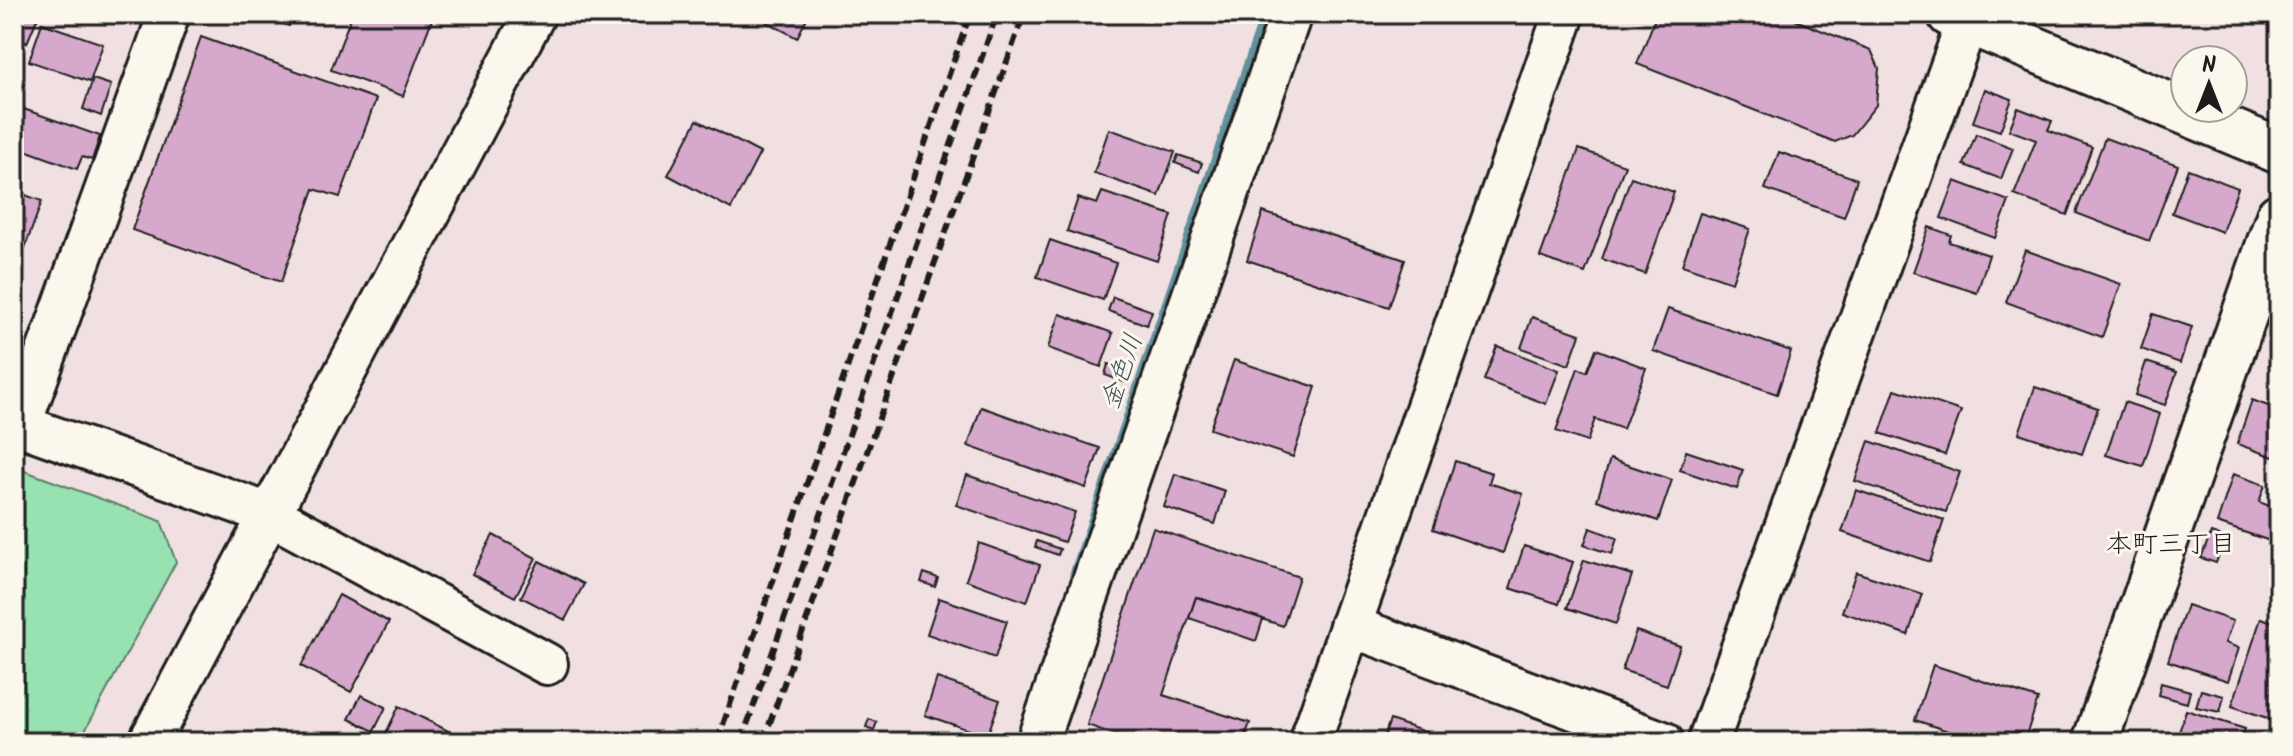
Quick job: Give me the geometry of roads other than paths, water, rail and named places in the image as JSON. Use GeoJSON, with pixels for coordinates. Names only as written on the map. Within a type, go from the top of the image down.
{"type":"FeatureCollection","features":[{"type":"Feature","properties":{"kind":"street"},"geometry":{"type":"LineString","coordinates":[[169,14],[17,424],[269,514],[547,664]]}},
{"type":"Feature","properties":{"kind":"street"},"geometry":{"type":"LineString","coordinates":[[149,742],[535,14]]}},
{"type":"Feature","properties":{"kind":"street"},"geometry":{"type":"LineString","coordinates":[[1037,742],[1291,14]]}},
{"type":"Feature","properties":{"kind":"street"},"geometry":{"type":"LineString","coordinates":[[1310,742],[1564,14]]}},
{"type":"Feature","properties":{"kind":"street"},"geometry":{"type":"LineString","coordinates":[[1708,742],[1963,16],[2279,151]]}},
{"type":"Feature","properties":{"kind":"street"},"geometry":{"type":"LineString","coordinates":[[2095,742],[2279,216]]}},
{"type":"Feature","properties":{"kind":"street"},"geometry":{"type":"LineString","coordinates":[[1350,626],[1663,742]]}},
{"type":"Feature","properties":{"kind":"waterway","name":"金色川"},"geometry":{"type":"LineString","coordinates":[[1075,574],[1266,14]]}},
{"type":"Feature","properties":{"kind":"railway"},"geometry":{"type":"LineString","coordinates":[[717,742],[970,14]]}},
{"type":"Feature","properties":{"kind":"railway"},"geometry":{"type":"LineString","coordinates":[[741,742],[997,14]]}},
{"type":"Feature","properties":{"kind":"railway"},"geometry":{"type":"LineString","coordinates":[[763,742],[1024,14]]}},
{"type":"Feature","properties":{"kind":"district","name":"本町三丁目"},"geometry":{"type":"Point","coordinates":[2171,543]}}]}
